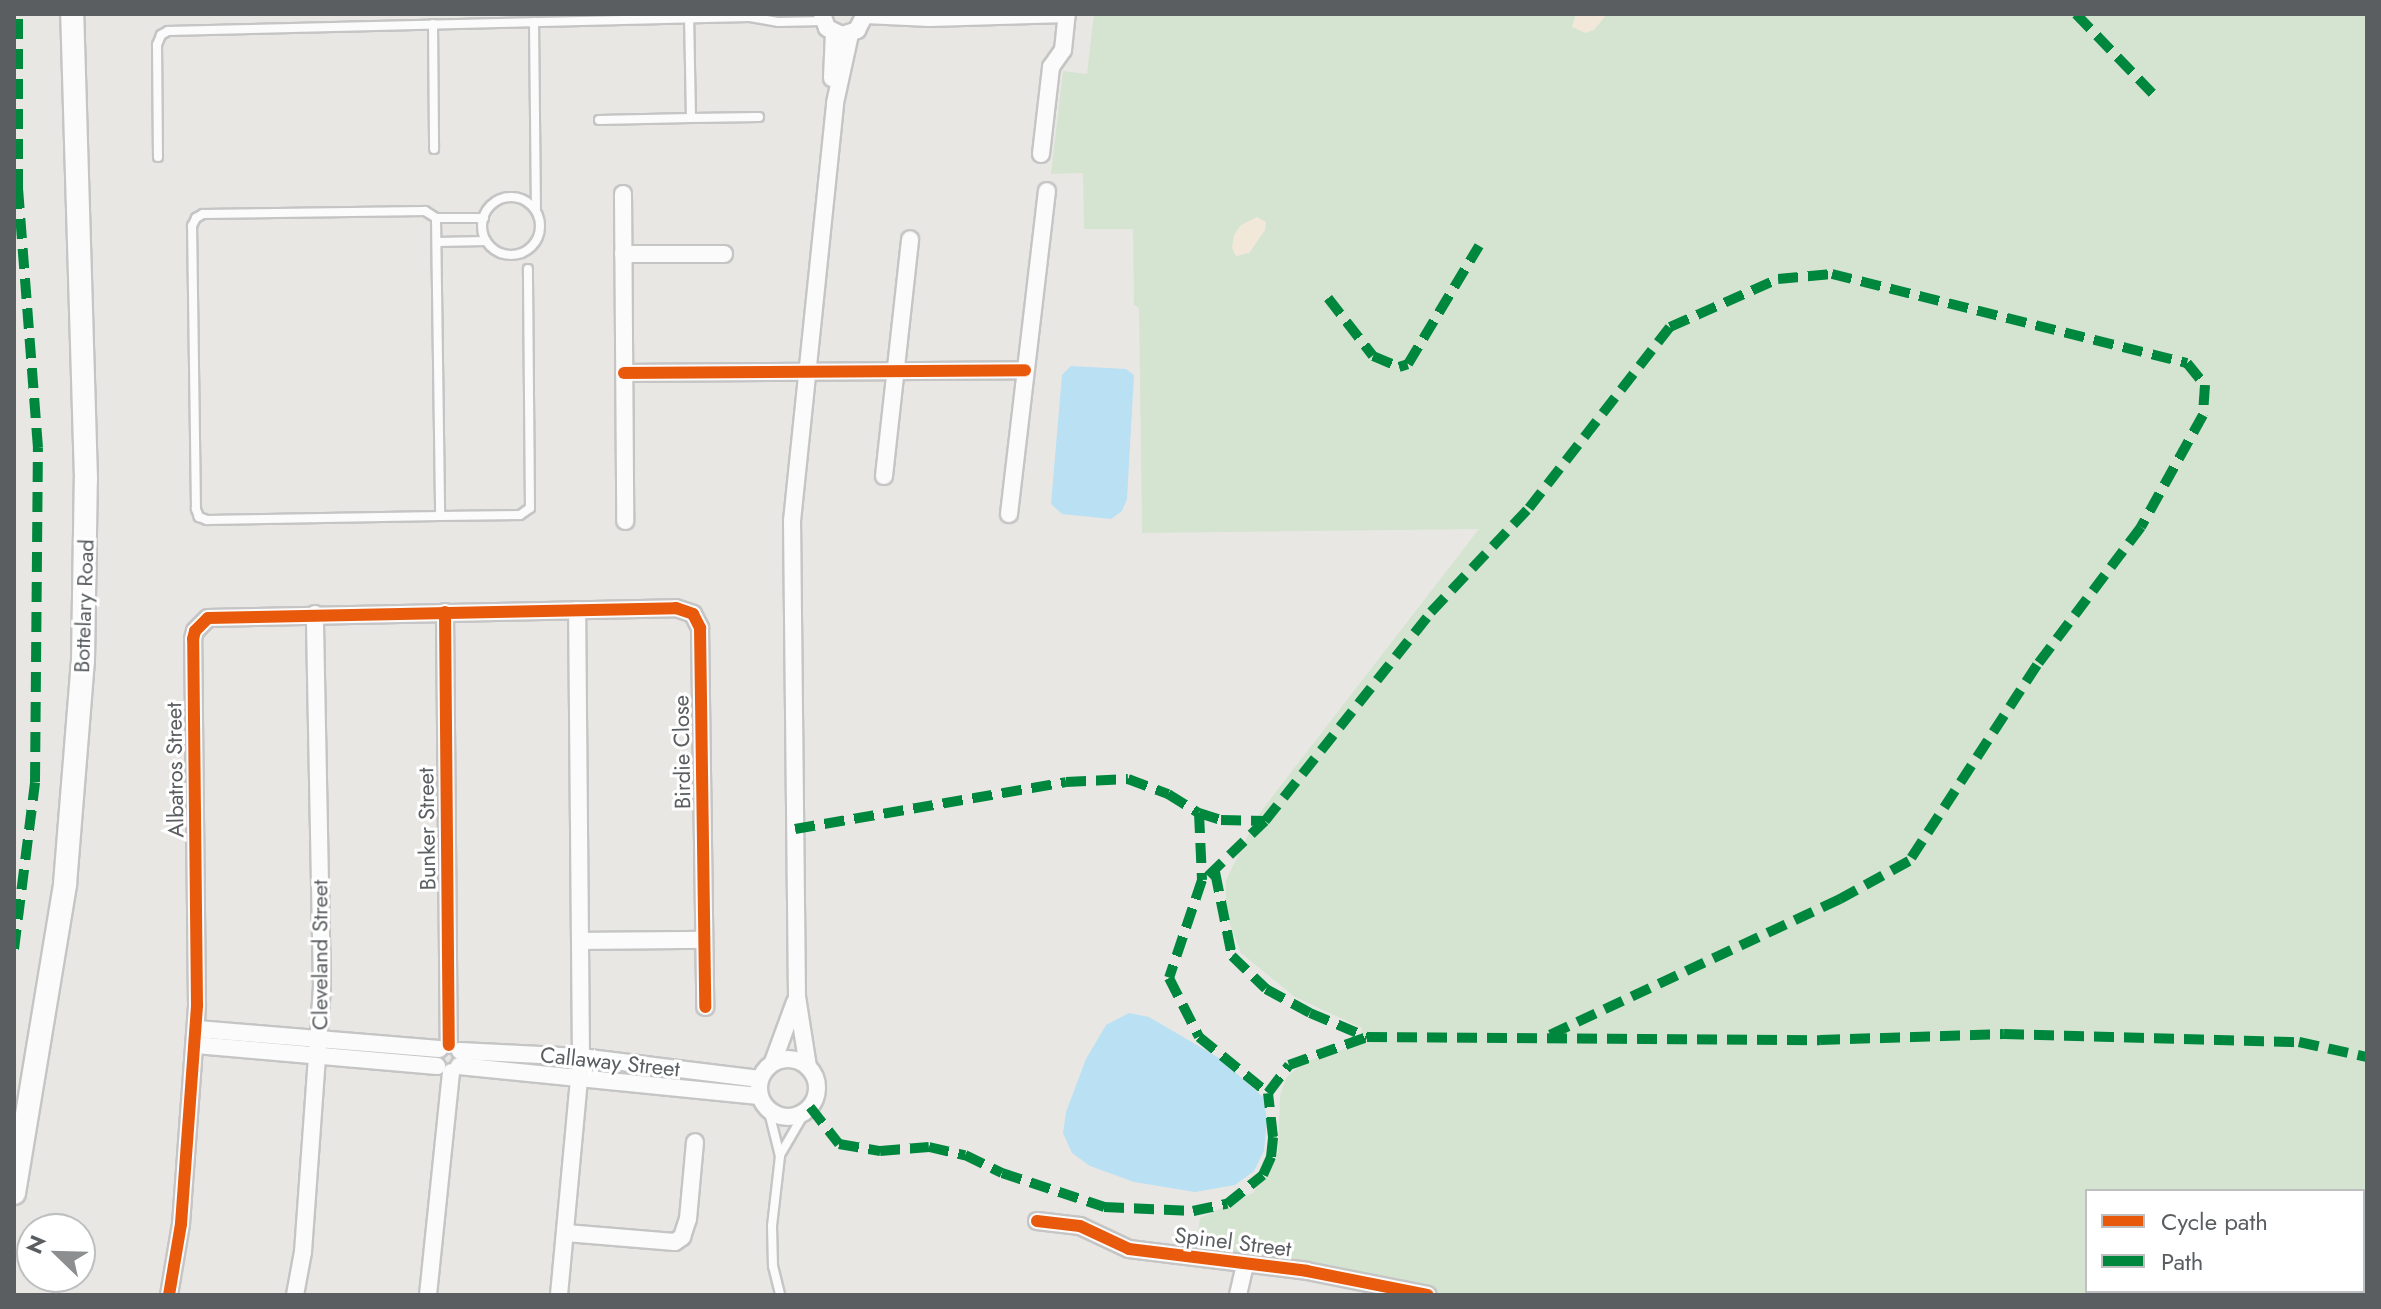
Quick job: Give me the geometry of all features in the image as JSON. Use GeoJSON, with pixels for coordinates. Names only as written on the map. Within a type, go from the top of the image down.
{"type":"FeatureCollection","features":[{"type":"Feature","properties":{"kind":"main road","name":"Bottelary Road"},"geometry":{"type":"LineString","coordinates":[[14,1193],[65,884],[83,660],[86,479],[72,14]]}},
{"type":"Feature","properties":{"kind":"street"},"geometry":{"type":"LineString","coordinates":[[797,997],[773,1062],[759,1087],[769,1112],[791,1118],[805,1112],[817,1094],[816,1079],[808,1067],[797,997],[791,546],[835,103],[832,25],[863,23],[865,14],[930,18],[1067,14],[1063,50],[1051,67],[1041,154]]}},
{"type":"Feature","properties":{"kind":"street"},"geometry":{"type":"LineString","coordinates":[[1009,514],[1047,191]]}},
{"type":"Feature","properties":{"kind":"street"},"geometry":{"type":"LineString","coordinates":[[623,194],[625,521]]}},
{"type":"Feature","properties":{"kind":"street"},"geometry":{"type":"LineString","coordinates":[[884,476],[910,239]]}},
{"type":"Feature","properties":{"kind":"street"},"geometry":{"type":"LineString","coordinates":[[623,254],[724,254]]}},
{"type":"Feature","properties":{"kind":"street"},"geometry":{"type":"LineString","coordinates":[[624,373],[1025,370]]}},
{"type":"Feature","properties":{"kind":"street","name":"Birdie Close"},"geometry":{"type":"LineString","coordinates":[[577,610],[676,608],[698,620],[705,1007]]}},
{"type":"Feature","properties":{"kind":"street"},"geometry":{"type":"LineString","coordinates":[[559,1295],[581,1057],[577,610]]}},
{"type":"Feature","properties":{"kind":"street","name":"Albatros Street"},"geometry":{"type":"LineString","coordinates":[[169,1295],[181,1224],[196,1037],[195,631],[215,616],[577,610]]}},
{"type":"Feature","properties":{"kind":"street","name":"Bunker Street"},"geometry":{"type":"LineString","coordinates":[[428,1295],[449,1058],[445,612]]}},
{"type":"Feature","properties":{"kind":"street","name":"Cleveland Street"},"geometry":{"type":"LineString","coordinates":[[295,1295],[303,1252],[322,988],[315,614]]}},
{"type":"Feature","properties":{"kind":"street"},"geometry":{"type":"LineString","coordinates":[[581,941],[704,940]]}},
{"type":"Feature","properties":{"kind":"street","name":"Callaway Street"},"geometry":{"type":"LineString","coordinates":[[196,1037],[449,1058],[579,1077],[759,1087]]}},
{"type":"Feature","properties":{"kind":"street","name":"Callaway Street"},"geometry":{"type":"LineString","coordinates":[[449,1058],[581,1057],[759,1087]]}},
{"type":"Feature","properties":{"kind":"street"},"geometry":{"type":"LineString","coordinates":[[773,1062],[787,1059],[808,1067]]}},
{"type":"Feature","properties":{"kind":"street"},"geometry":{"type":"LineString","coordinates":[[566,1233],[675,1242],[682,1237],[688,1219],[695,1142]]}},
{"type":"Feature","properties":{"kind":"street","name":"Spinel Street"},"geometry":{"type":"LineString","coordinates":[[1037,1221],[1080,1226],[1129,1249],[1245,1264],[1370,1289],[1428,1295]]}},
{"type":"Feature","properties":{"kind":"street"},"geometry":{"type":"LineString","coordinates":[[1238,1295],[1245,1264]]}},
{"type":"Feature","properties":{"kind":"lane"},"geometry":{"type":"LineString","coordinates":[[750,17],[760,14]]}},
{"type":"Feature","properties":{"kind":"lane"},"geometry":{"type":"LineString","coordinates":[[158,157],[157,45],[164,32],[701,16],[832,25]]}},
{"type":"Feature","properties":{"kind":"lane"},"geometry":{"type":"LineString","coordinates":[[689,18],[691,118]]}},
{"type":"Feature","properties":{"kind":"lane"},"geometry":{"type":"LineString","coordinates":[[437,242],[486,241],[504,254],[526,251],[540,233],[535,175],[534,22]]}},
{"type":"Feature","properties":{"kind":"lane"},"geometry":{"type":"LineString","coordinates":[[433,24],[434,149]]}},
{"type":"Feature","properties":{"kind":"lane"},"geometry":{"type":"LineString","coordinates":[[599,120],[759,117]]}},
{"type":"Feature","properties":{"kind":"lane"},"geometry":{"type":"LineString","coordinates":[[486,241],[484,218],[493,204],[516,198],[528,190],[535,175]]}},
{"type":"Feature","properties":{"kind":"lane"},"geometry":{"type":"LineString","coordinates":[[516,198],[536,210]]}},
{"type":"Feature","properties":{"kind":"lane"},"geometry":{"type":"LineString","coordinates":[[484,218],[436,218],[425,211],[203,214],[196,218],[192,226],[196,509],[199,517],[207,520],[520,515],[530,508],[528,269]]}},
{"type":"Feature","properties":{"kind":"lane"},"geometry":{"type":"LineString","coordinates":[[436,218],[440,516]]}},
{"type":"Feature","properties":{"kind":"lane"},"geometry":{"type":"LineString","coordinates":[[769,1112],[780,1156],[772,1226],[773,1266],[780,1295]]}},
{"type":"Feature","properties":{"kind":"lane"},"geometry":{"type":"LineString","coordinates":[[780,1156],[805,1112]]}},
{"type":"Feature","properties":{"kind":"green space"},"geometry":{"type":"Polygon","coordinates":[[[1094,14],[2367,14],[2367,1295],[1385,1295],[1194,1257],[1200,1218],[1253,1193],[1278,1153],[1280,1095],[1286,1078],[1302,1063],[1359,1044],[1362,1028],[1295,997],[1241,953],[1226,914],[1226,880],[1258,815],[1479,529],[1142,533],[1139,308],[1134,305],[1133,229],[1084,229],[1083,173],[1051,174],[1063,71],[1087,74],[1094,14]]]}},
{"type":"Feature","properties":{"kind":"sand"},"geometry":{"type":"Polygon","coordinates":[[[1576,14],[1607,14],[1594,30],[1585,33],[1572,27],[1576,14]]]}},
{"type":"Feature","properties":{"kind":"sand"},"geometry":{"type":"Polygon","coordinates":[[[1257,217],[1266,222],[1265,230],[1249,253],[1236,256],[1232,248],[1234,235],[1241,225],[1257,217]]]}},
{"type":"Feature","properties":{"kind":"water"},"geometry":{"type":"Polygon","coordinates":[[[1071,366],[1126,369],[1134,375],[1127,499],[1122,511],[1111,519],[1062,514],[1051,504],[1062,375],[1071,366]]]}},
{"type":"Feature","properties":{"kind":"water"},"geometry":{"type":"Polygon","coordinates":[[[1129,1013],[1149,1017],[1219,1058],[1263,1097],[1267,1120],[1264,1151],[1254,1171],[1235,1185],[1195,1192],[1134,1182],[1090,1166],[1072,1153],[1063,1133],[1066,1112],[1086,1059],[1106,1025],[1129,1013]]]}},
{"type":"Feature","properties":{"kind":"marked path"},"geometry":{"type":"LineString","coordinates":[[14,949],[35,782],[38,448],[18,189],[18,14]]}},
{"type":"Feature","properties":{"kind":"marked path"},"geometry":{"type":"LineString","coordinates":[[2076,14],[2155,96]]}},
{"type":"Feature","properties":{"kind":"marked path"},"geometry":{"type":"LineString","coordinates":[[1328,298],[1373,356],[1399,367],[1408,364],[1479,246]]}},
{"type":"Feature","properties":{"kind":"marked path"},"geometry":{"type":"LineString","coordinates":[[795,829],[1066,782],[1128,779],[1168,794],[1199,813],[1221,820],[1265,821],[1431,612],[1529,508],[1670,327],[1778,279],[1832,274],[2187,363],[2205,385],[2203,415],[2141,527],[2037,665],[1909,861],[1840,899],[1545,1037]]}},
{"type":"Feature","properties":{"kind":"marked path"},"geometry":{"type":"LineString","coordinates":[[1199,813],[1202,880],[1169,978],[1199,1037],[1268,1093]]}},
{"type":"Feature","properties":{"kind":"marked path"},"geometry":{"type":"LineString","coordinates":[[1208,876],[1265,821]]}},
{"type":"Feature","properties":{"kind":"marked path"},"geometry":{"type":"LineString","coordinates":[[1215,872],[1232,956],[1266,989],[1310,1013],[1367,1037]]}},
{"type":"Feature","properties":{"kind":"marked path"},"geometry":{"type":"LineString","coordinates":[[810,1107],[839,1144],[880,1151],[929,1147],[965,1155],[1002,1173],[1104,1207],[1193,1211],[1227,1204],[1263,1175],[1271,1157],[1273,1137],[1268,1093],[1289,1065],[1367,1037],[1820,1040],[2004,1034],[2299,1042],[2367,1057]]}},
{"type":"Feature","properties":{"kind":"cycle path"},"geometry":{"type":"LineString","coordinates":[[624,373],[1025,370]]}},
{"type":"Feature","properties":{"kind":"cycle path"},"geometry":{"type":"LineString","coordinates":[[169,1295],[181,1224],[197,1005],[193,639],[195,631],[208,618],[676,608],[693,614],[700,628],[705,1007]]}},
{"type":"Feature","properties":{"kind":"cycle path"},"geometry":{"type":"LineString","coordinates":[[445,612],[449,1045]]}},
{"type":"Feature","properties":{"kind":"cycle path"},"geometry":{"type":"LineString","coordinates":[[1037,1221],[1080,1226],[1129,1249],[1307,1271],[1428,1295]]}}]}
